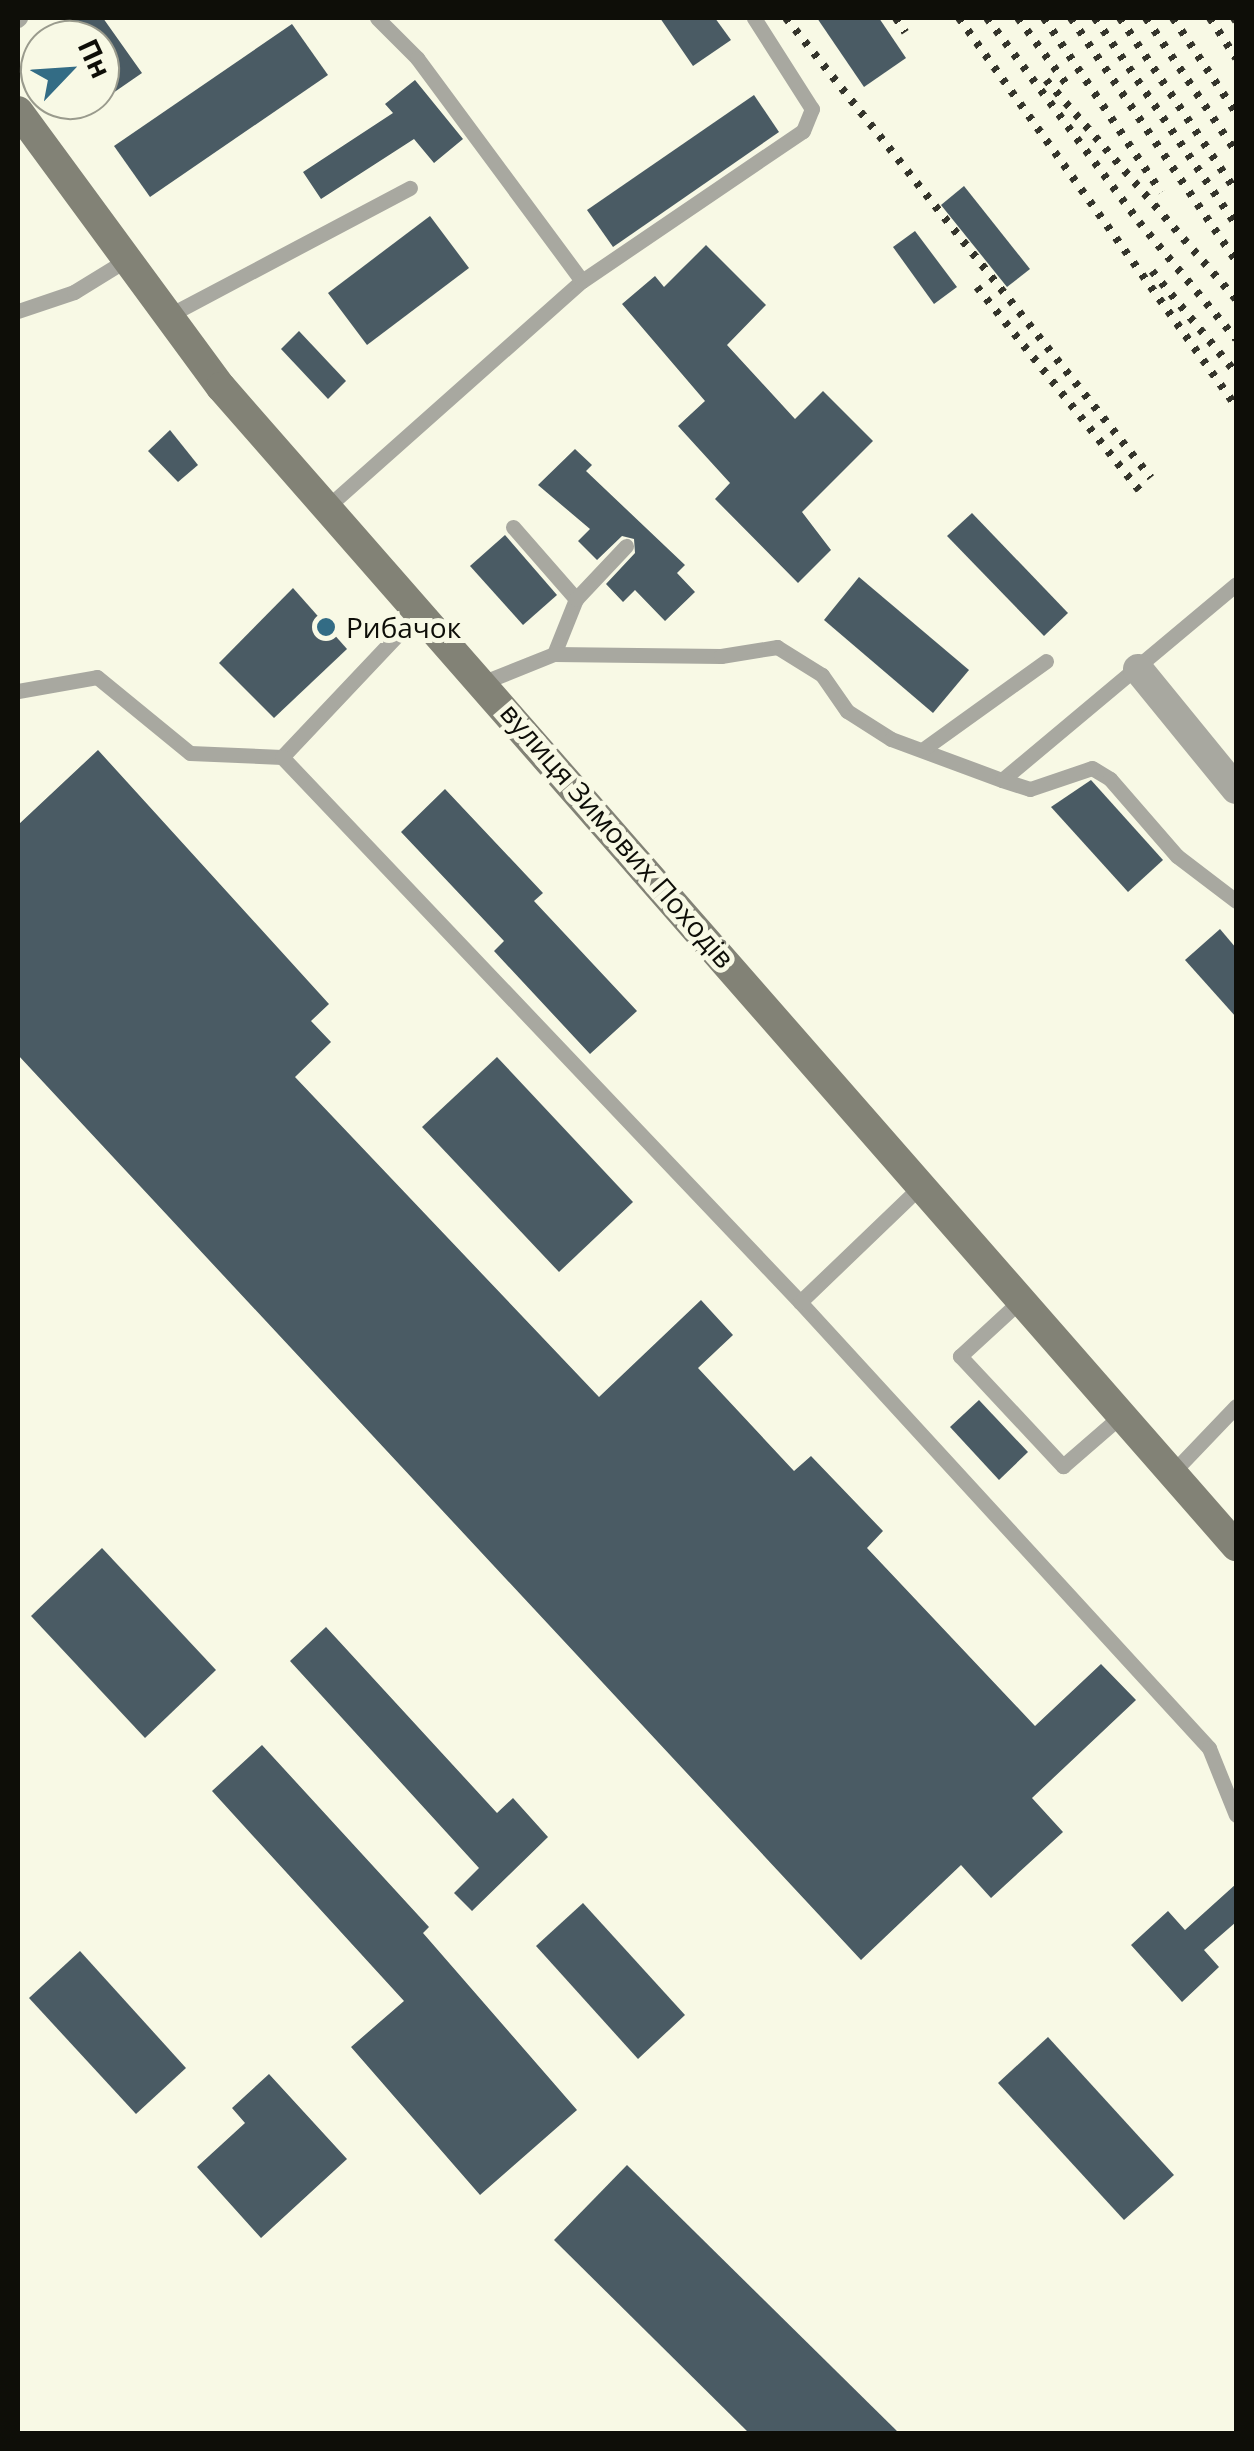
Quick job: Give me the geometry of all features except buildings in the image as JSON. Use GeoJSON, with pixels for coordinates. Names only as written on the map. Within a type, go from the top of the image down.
{"type":"FeatureCollection","features":[{"type":"Feature","properties":{"kind":"main road","name":"вулиця Зимових Походів"},"geometry":{"type":"LineString","coordinates":[[18,111],[123,262],[326,508],[924,1183],[1236,1546]]}},
{"type":"Feature","properties":{"kind":"street"},"geometry":{"type":"LineString","coordinates":[[1138,669],[1236,789]]}},
{"type":"Feature","properties":{"kind":"lane"},"geometry":{"type":"LineString","coordinates":[[377,18],[417,58],[582,281]]}},
{"type":"Feature","properties":{"kind":"lane"},"geometry":{"type":"LineString","coordinates":[[326,508],[582,281],[804,131],[812,108],[754,18]]}},
{"type":"Feature","properties":{"kind":"lane"},"geometry":{"type":"LineString","coordinates":[[166,317],[410,188]]}},
{"type":"Feature","properties":{"kind":"lane"},"geometry":{"type":"LineString","coordinates":[[18,311],[74,292],[123,262]]}},
{"type":"Feature","properties":{"kind":"lane"},"geometry":{"type":"LineString","coordinates":[[513,527],[576,599]]}},
{"type":"Feature","properties":{"kind":"lane"},"geometry":{"type":"LineString","coordinates":[[554,654],[576,599],[626,546]]}},
{"type":"Feature","properties":{"kind":"lane"},"geometry":{"type":"LineString","coordinates":[[1002,780],[1236,584]]}},
{"type":"Feature","properties":{"kind":"lane"},"geometry":{"type":"LineString","coordinates":[[282,757],[419,612]]}},
{"type":"Feature","properties":{"kind":"lane"},"geometry":{"type":"LineString","coordinates":[[484,682],[554,654],[721,656],[777,647],[822,674],[848,711],[891,740],[925,748],[980,777],[1030,790],[1092,768],[1110,779],[1177,856],[1236,901]]}},
{"type":"Feature","properties":{"kind":"lane"},"geometry":{"type":"LineString","coordinates":[[925,748],[1046,662]]}},
{"type":"Feature","properties":{"kind":"lane"},"geometry":{"type":"LineString","coordinates":[[18,691],[97,677],[190,753],[282,757],[800,1302],[1208,1748],[1236,1815]]}},
{"type":"Feature","properties":{"kind":"lane"},"geometry":{"type":"LineString","coordinates":[[800,1302],[924,1183]]}},
{"type":"Feature","properties":{"kind":"lane"},"geometry":{"type":"LineString","coordinates":[[1021,1300],[960,1356],[1062,1466],[1123,1414]]}},
{"type":"Feature","properties":{"kind":"lane"},"geometry":{"type":"LineString","coordinates":[[1173,1472],[1236,1406]]}},
{"type":"Feature","properties":{"kind":"railway"},"geometry":{"type":"LineString","coordinates":[[786,18],[1151,478]]}},
{"type":"Feature","properties":{"kind":"railway"},"geometry":{"type":"LineString","coordinates":[[896,18],[905,32]]}},
{"type":"Feature","properties":{"kind":"railway"},"geometry":{"type":"LineString","coordinates":[[959,18],[1236,407]]}},
{"type":"Feature","properties":{"kind":"railway"},"geometry":{"type":"LineString","coordinates":[[987,18],[1139,222],[1236,339]]}},
{"type":"Feature","properties":{"kind":"railway"},"geometry":{"type":"LineString","coordinates":[[1018,18],[1070,89]]}},
{"type":"Feature","properties":{"kind":"railway"},"geometry":{"type":"LineString","coordinates":[[1044,18],[1161,192]]}},
{"type":"Feature","properties":{"kind":"railway"},"geometry":{"type":"LineString","coordinates":[[1071,18],[1236,261]]}},
{"type":"Feature","properties":{"kind":"railway"},"geometry":{"type":"LineString","coordinates":[[1095,18],[1236,225]]}},
{"type":"Feature","properties":{"kind":"railway"},"geometry":{"type":"LineString","coordinates":[[1120,18],[1236,191]]}},
{"type":"Feature","properties":{"kind":"railway"},"geometry":{"type":"LineString","coordinates":[[1146,18],[1236,152]]}},
{"type":"Feature","properties":{"kind":"railway"},"geometry":{"type":"LineString","coordinates":[[1173,18],[1236,113]]}},
{"type":"Feature","properties":{"kind":"railway"},"geometry":{"type":"LineString","coordinates":[[1210,18],[1236,58]]}},
{"type":"Feature","properties":{"kind":"railway"},"geometry":{"type":"LineString","coordinates":[[1046,80],[1236,299]]}},
{"type":"Feature","properties":{"kind":"railway"},"geometry":{"type":"LineString","coordinates":[[1152,271],[1236,373]]}},
{"type":"Feature","properties":{"kind":"railway"},"geometry":{"type":"LineString","coordinates":[[977,287],[1139,490]]}},
{"type":"Feature","properties":{"kind":"place","name":"Рибачок"},"geometry":{"type":"Point","coordinates":[326,627]}}]}
